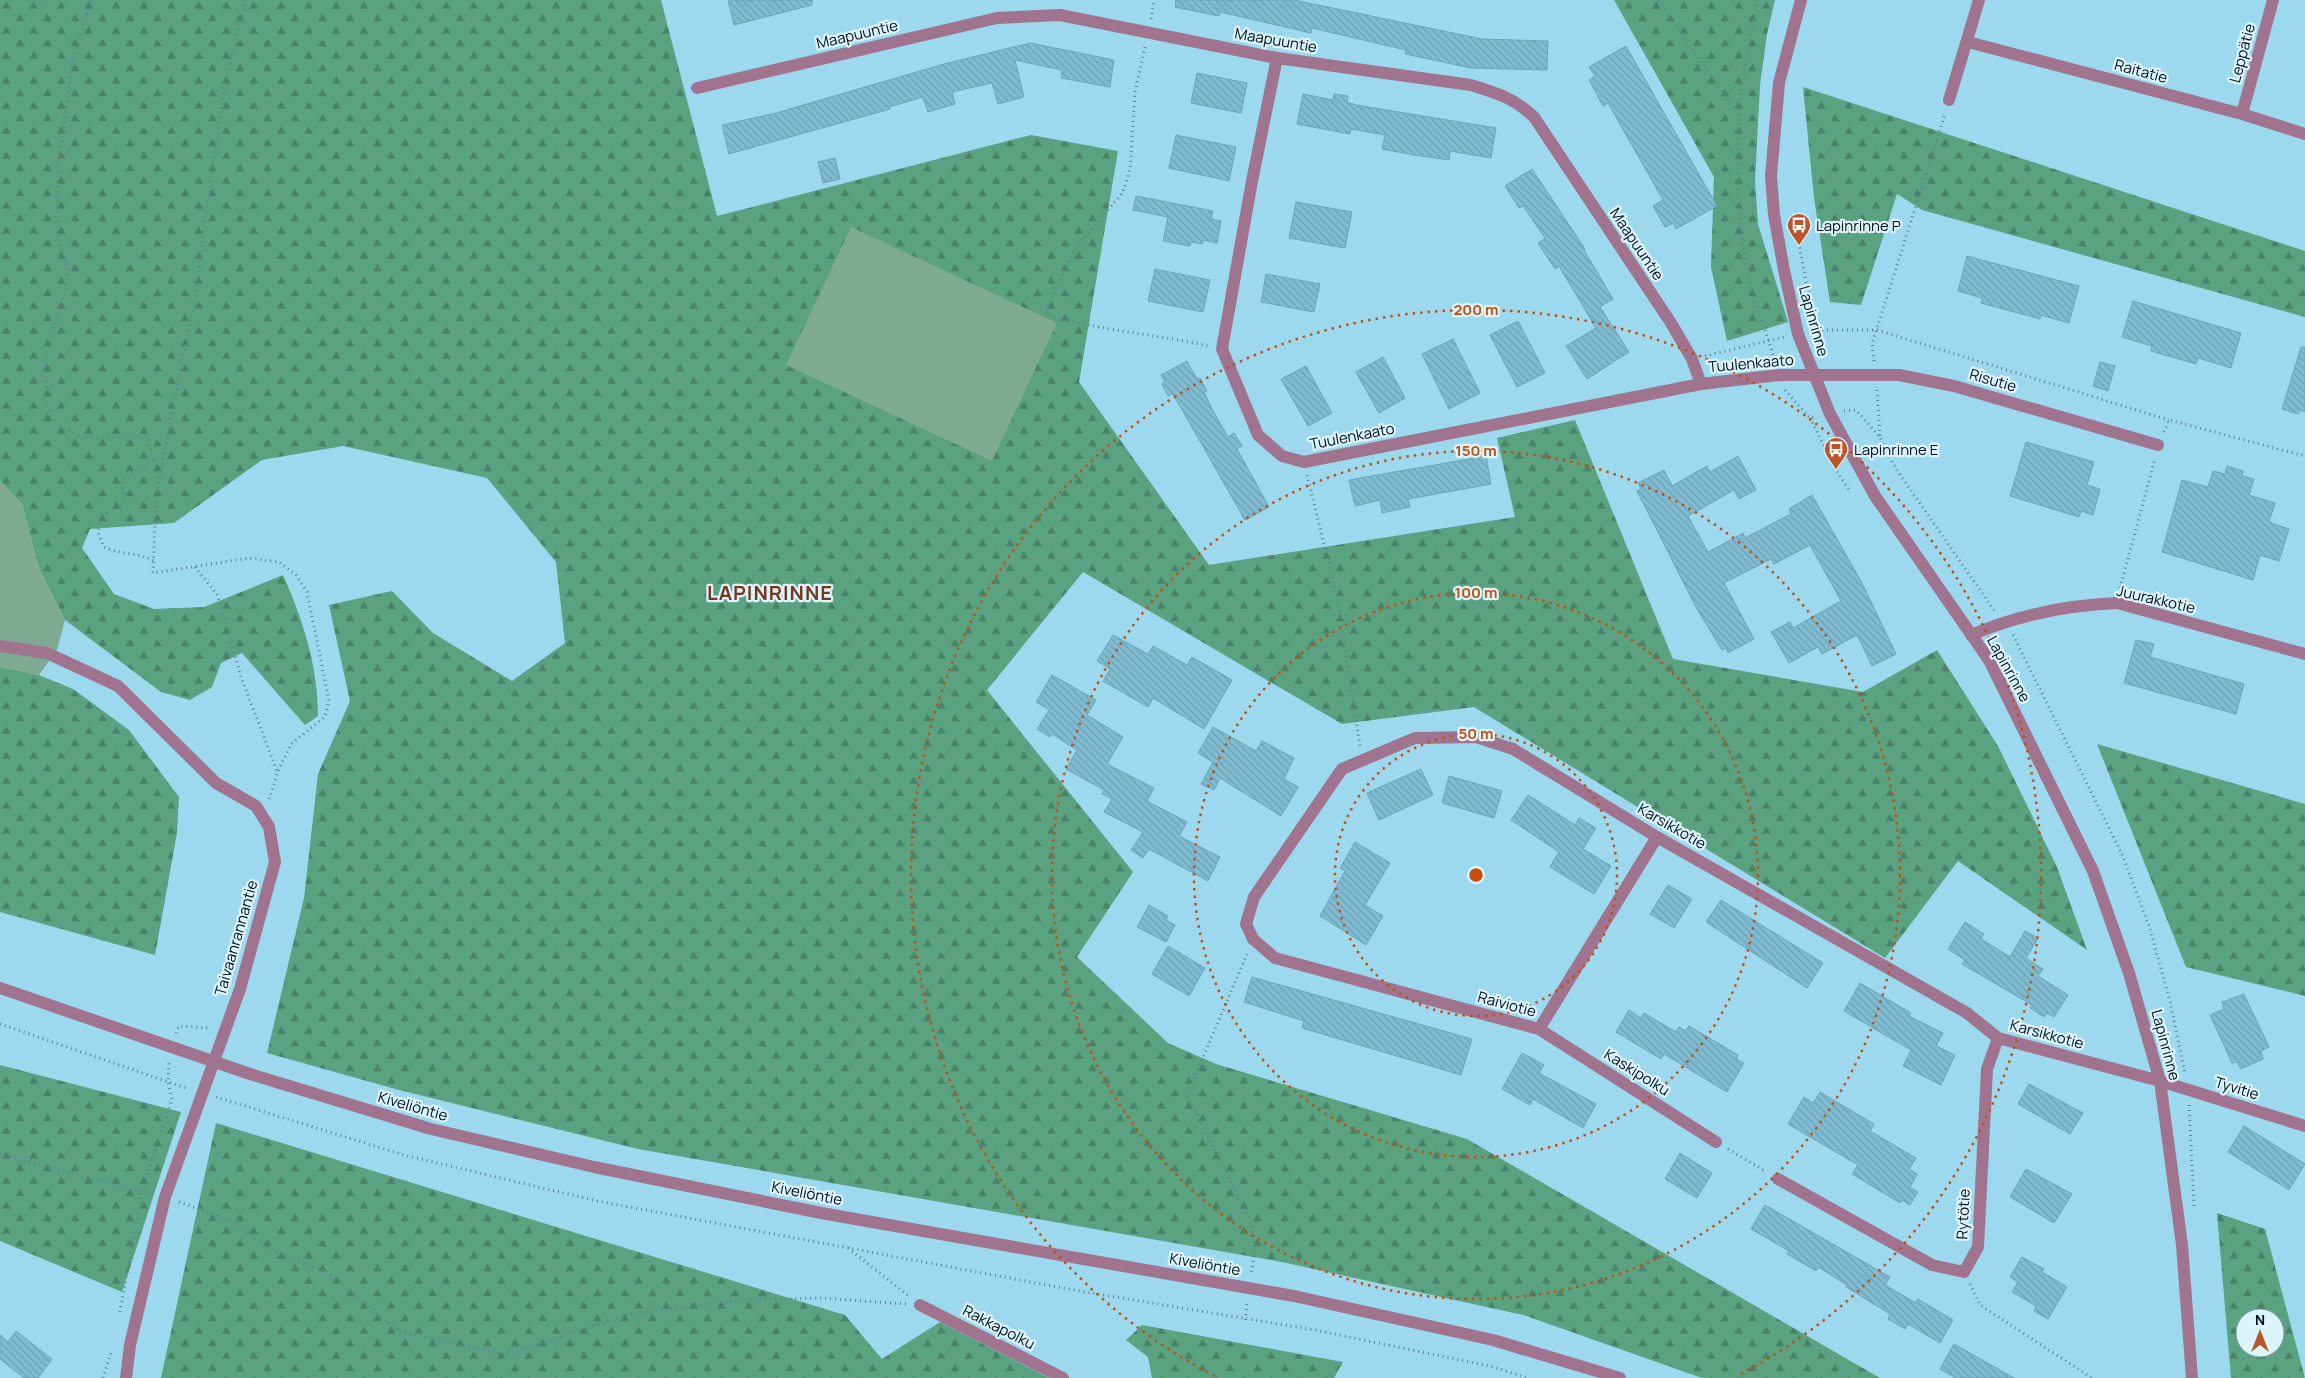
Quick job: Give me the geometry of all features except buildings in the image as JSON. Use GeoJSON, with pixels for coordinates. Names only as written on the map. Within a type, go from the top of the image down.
{"type":"FeatureCollection","features":[{"type":"Feature","properties":{"kind":"street","name":"Lapinrinne"},"geometry":{"type":"LineString","coordinates":[[1801,0],[1779,83],[1771,176],[1774,215],[1798,334],[1830,414],[1875,496],[1989,660],[2094,871],[2129,973],[2160,1081],[2182,1245],[2192,1378]]}},
{"type":"Feature","properties":{"kind":"street"},"geometry":{"type":"LineString","coordinates":[[1949,100],[1968,42],[1979,0]]}},
{"type":"Feature","properties":{"kind":"street","name":"Leppätie"},"geometry":{"type":"LineString","coordinates":[[2242,114],[2273,0]]}},
{"type":"Feature","properties":{"kind":"street","name":"Maapuuntie"},"geometry":{"type":"LineString","coordinates":[[697,88],[997,18],[1060,15],[1277,58],[1471,85],[1518,102],[1534,117],[1671,323],[1692,359],[1701,384]]}},
{"type":"Feature","properties":{"kind":"street","name":"Raitatie"},"geometry":{"type":"LineString","coordinates":[[1968,42],[2242,114],[2305,134]]}},
{"type":"Feature","properties":{"kind":"street"},"geometry":{"type":"LineString","coordinates":[[1222,349],[1252,180],[1277,58]]}},
{"type":"Feature","properties":{"kind":"street","name":"Tuulenkaato"},"geometry":{"type":"LineString","coordinates":[[1222,349],[1258,435],[1282,456],[1304,462],[1701,384],[1758,376],[1814,375]]}},
{"type":"Feature","properties":{"kind":"street","name":"Risutie"},"geometry":{"type":"LineString","coordinates":[[1814,375],[1899,374],[1954,386],[2158,445]]}},
{"type":"Feature","properties":{"kind":"street","name":"Juurakkotie"},"geometry":{"type":"LineString","coordinates":[[1971,635],[2003,621],[2086,604],[2117,603],[2305,654]]}},
{"type":"Feature","properties":{"kind":"street","name":"Taivaanrannantie"},"geometry":{"type":"LineString","coordinates":[[0,646],[47,653],[118,686],[216,783],[256,806],[269,827],[275,862],[240,989],[165,1197],[130,1345],[126,1378]]}},
{"type":"Feature","properties":{"kind":"street","name":"Karsikkotie"},"geometry":{"type":"LineString","coordinates":[[1253,940],[1246,924],[1254,897],[1342,769],[1415,738],[1476,737],[1513,749],[1657,836],[1967,1012],[1998,1038],[2160,1081]]}},
{"type":"Feature","properties":{"kind":"street","name":"Raiviotie"},"geometry":{"type":"LineString","coordinates":[[1253,940],[1275,958],[1539,1029],[1657,836]]}},
{"type":"Feature","properties":{"kind":"street","name":"Kiveliöntie"},"geometry":{"type":"LineString","coordinates":[[0,988],[169,1046],[431,1129],[594,1167],[821,1212],[1250,1288],[1493,1340],[1620,1378]]}},
{"type":"Feature","properties":{"kind":"street","name":"Kaskipolku"},"geometry":{"type":"LineString","coordinates":[[1539,1029],[1716,1142]]}},
{"type":"Feature","properties":{"kind":"street","name":"Rytötie"},"geometry":{"type":"LineString","coordinates":[[1964,1272],[1978,1247],[1986,1069],[1998,1038]]}},
{"type":"Feature","properties":{"kind":"street","name":"Tyvitie"},"geometry":{"type":"LineString","coordinates":[[2160,1081],[2305,1126]]}},
{"type":"Feature","properties":{"kind":"street"},"geometry":{"type":"LineString","coordinates":[[1778,1180],[1932,1265],[1964,1272]]}},
{"type":"Feature","properties":{"kind":"street","name":"Rakkapolku"},"geometry":{"type":"LineString","coordinates":[[920,1305],[1063,1378]]}},
{"type":"Feature","properties":{"kind":"path"},"geometry":{"type":"LineString","coordinates":[[34,0],[41,3],[51,0]]}},
{"type":"Feature","properties":{"kind":"path"},"geometry":{"type":"LineString","coordinates":[[92,0],[73,58],[58,169],[56,228],[68,269],[64,298],[53,330],[45,370],[48,412],[54,423],[82,437],[140,437],[147,440],[153,459],[123,479],[125,501],[121,506],[100,518],[98,532],[104,547],[117,553],[142,554],[154,561]]}},
{"type":"Feature","properties":{"kind":"path"},"geometry":{"type":"LineString","coordinates":[[245,0],[225,85],[203,229],[199,276],[156,494],[153,573],[249,558],[279,562],[296,575],[307,592],[329,701],[325,717],[291,744],[278,771],[263,817]]}},
{"type":"Feature","properties":{"kind":"path"},"geometry":{"type":"LineString","coordinates":[[1659,0],[1738,115]]}},
{"type":"Feature","properties":{"kind":"path"},"geometry":{"type":"LineString","coordinates":[[1148,32],[1135,92],[1130,170],[1123,192],[1072,253],[1047,309],[1049,315],[1070,322],[1173,338],[1222,349]]}},
{"type":"Feature","properties":{"kind":"path"},"geometry":{"type":"LineString","coordinates":[[1880,437],[1872,344],[1949,100]]}},
{"type":"Feature","properties":{"kind":"path"},"geometry":{"type":"LineString","coordinates":[[1794,218],[1816,328]]}},
{"type":"Feature","properties":{"kind":"path"},"geometry":{"type":"LineString","coordinates":[[1877,330],[2169,420],[2305,456]]}},
{"type":"Feature","properties":{"kind":"path"},"geometry":{"type":"LineString","coordinates":[[1810,418],[1836,470],[1850,491]]}},
{"type":"Feature","properties":{"kind":"path"},"geometry":{"type":"LineString","coordinates":[[2117,603],[2158,445],[2169,420]]}},
{"type":"Feature","properties":{"kind":"path"},"geometry":{"type":"LineString","coordinates":[[1304,462],[1338,598],[1362,759]]}},
{"type":"Feature","properties":{"kind":"path"},"geometry":{"type":"LineString","coordinates":[[195,567],[218,594],[241,677],[278,771]]}},
{"type":"Feature","properties":{"kind":"path"},"geometry":{"type":"LineString","coordinates":[[1245,1320],[1255,1250],[1252,1224],[1187,1095],[1253,940]]}},
{"type":"Feature","properties":{"kind":"path"},"geometry":{"type":"LineString","coordinates":[[0,1024],[203,1094],[404,1155],[597,1201],[1245,1320],[1334,1334],[1494,1368],[1527,1378]]}},
{"type":"Feature","properties":{"kind":"path"},"geometry":{"type":"LineString","coordinates":[[118,1321],[142,1192],[172,1098],[168,1082],[169,1046],[179,1026],[224,1030]]}},
{"type":"Feature","properties":{"kind":"path"},"geometry":{"type":"LineString","coordinates":[[1716,1142],[1778,1180]]}},
{"type":"Feature","properties":{"kind":"path"},"geometry":{"type":"LineString","coordinates":[[0,1155],[165,1197],[232,1221],[274,1252],[328,1272],[400,1332],[507,1355],[626,1315],[738,1300],[821,1298],[920,1305]]}},
{"type":"Feature","properties":{"kind":"path"},"geometry":{"type":"LineString","coordinates":[[847,1248],[920,1305]]}},
{"type":"Feature","properties":{"kind":"path"},"geometry":{"type":"LineString","coordinates":[[1964,1272],[1980,1305],[2092,1378]]}},
{"type":"Feature","properties":{"kind":"path"},"geometry":{"type":"LineString","coordinates":[[103,1378],[112,1350]]}},
{"type":"Feature","properties":{"kind":"green space"},"geometry":{"type":"Polygon","coordinates":[[[0,0],[661,0],[717,216],[1031,135],[1118,151],[1079,382],[1209,565],[1515,517],[1497,438],[1575,420],[1673,659],[1863,692],[1937,650],[1998,746],[2057,867],[2087,950],[1958,861],[1885,958],[1474,707],[1342,724],[1083,572],[987,690],[1133,872],[1077,957],[1168,1043],[1216,1064],[1467,1139],[1880,1378],[1702,1378],[1523,1315],[1282,1262],[638,1149],[399,1090],[267,1053],[304,898],[318,774],[350,701],[329,605],[392,591],[433,633],[512,681],[565,643],[556,562],[487,478],[343,446],[262,460],[174,523],[90,529],[82,548],[114,594],[154,609],[204,607],[283,575],[303,626],[315,679],[318,716],[305,725],[242,653],[221,663],[212,687],[190,700],[161,692],[65,620],[39,569],[22,504],[0,481],[0,0]]]}},
{"type":"Feature","properties":{"kind":"green space"},"geometry":{"type":"Polygon","coordinates":[[[1614,0],[1775,0],[1767,34],[1760,85],[1755,181],[1758,224],[1788,322],[1727,341],[1711,267],[1714,177],[1614,0]]]}},
{"type":"Feature","properties":{"kind":"green space"},"geometry":{"type":"Polygon","coordinates":[[[1803,87],[2305,251],[2305,317],[1922,210],[1897,194],[1861,305],[1830,302],[1814,198],[1803,87]]]}},
{"type":"Feature","properties":{"kind":"green space"},"geometry":{"type":"Polygon","coordinates":[[[851,227],[1057,323],[992,461],[786,365],[851,227]]]}},
{"type":"Feature","properties":{"kind":"green space"},"geometry":{"type":"Polygon","coordinates":[[[0,481],[22,504],[39,569],[65,620],[57,650],[39,675],[0,667],[0,481]]]}},
{"type":"Feature","properties":{"kind":"green space"},"geometry":{"type":"Polygon","coordinates":[[[0,667],[39,675],[73,689],[129,730],[179,797],[177,833],[155,955],[0,912],[0,667]]]}},
{"type":"Feature","properties":{"kind":"green space"},"geometry":{"type":"Polygon","coordinates":[[[2097,744],[2305,804],[2305,996],[2186,967],[2097,744]]]}},
{"type":"Feature","properties":{"kind":"green space"},"geometry":{"type":"Polygon","coordinates":[[[0,1065],[181,1112],[122,1292],[0,1241],[0,1065]]]}},
{"type":"Feature","properties":{"kind":"green space"},"geometry":{"type":"Polygon","coordinates":[[[216,1123],[845,1315],[882,1359],[940,1322],[1049,1378],[161,1378],[216,1123]]]}},
{"type":"Feature","properties":{"kind":"green space"},"geometry":{"type":"Polygon","coordinates":[[[2217,1213],[2265,1229],[2305,1378],[2231,1378],[2217,1213]]]}},
{"type":"Feature","properties":{"kind":"green space"},"geometry":{"type":"Polygon","coordinates":[[[1142,1325],[1343,1362],[1334,1378],[1152,1378],[1148,1357],[1126,1340],[1142,1325]]]}},
{"type":"Feature","properties":{"kind":"place","name":"Lapinrinne P"},"geometry":{"type":"Point","coordinates":[1799,246]}},
{"type":"Feature","properties":{"kind":"place","name":"Lapinrinne E"},"geometry":{"type":"Point","coordinates":[1836,470]}},
{"type":"Feature","properties":{"kind":"district","name":"LAPINRINNE"},"geometry":{"type":"Point","coordinates":[770,592]}}]}
